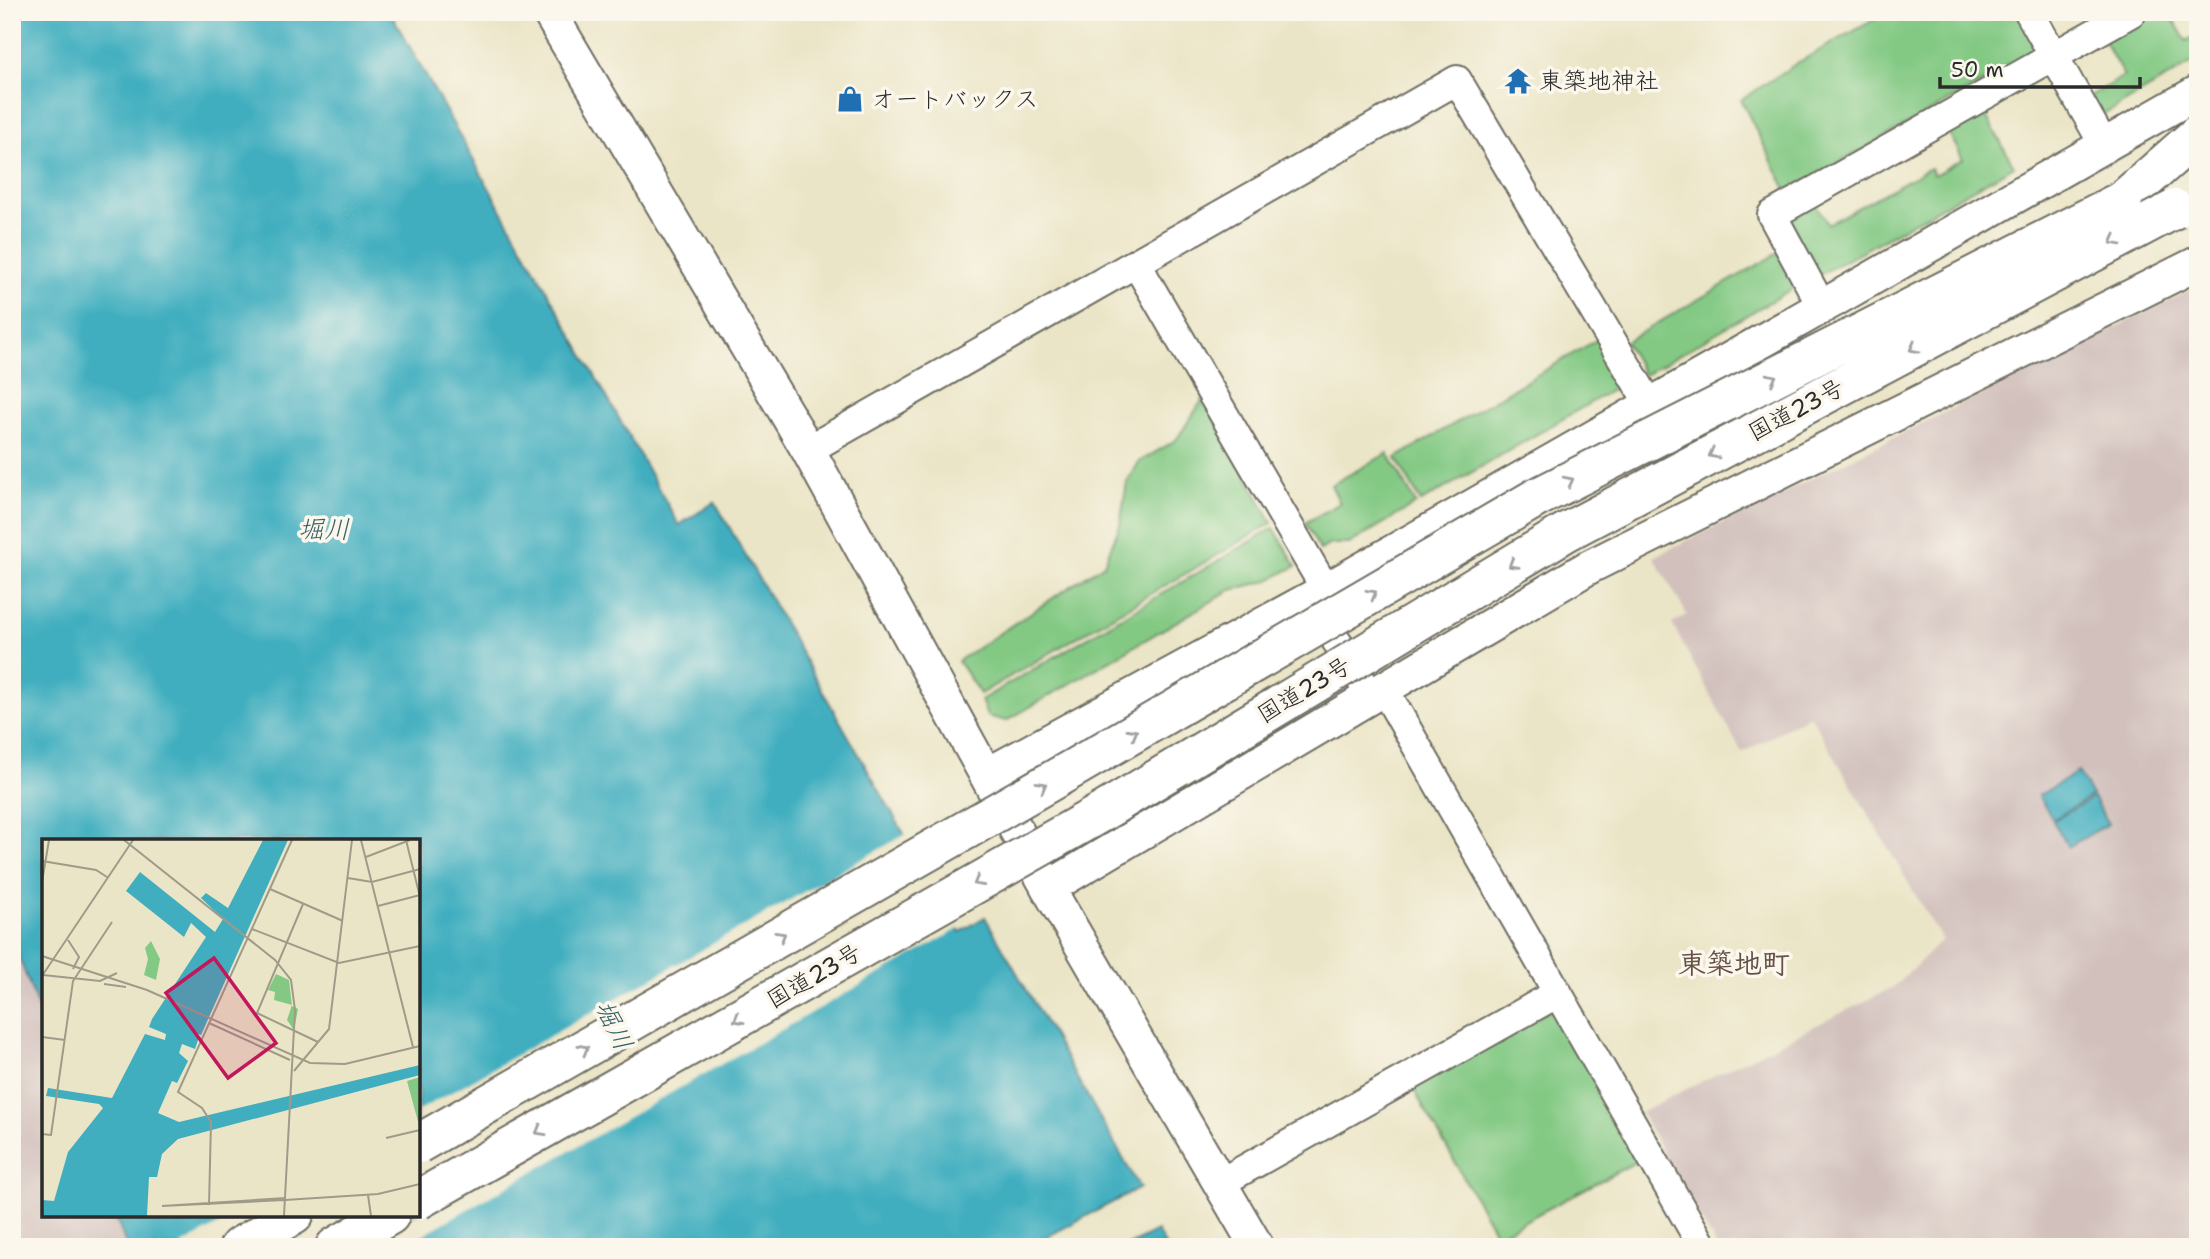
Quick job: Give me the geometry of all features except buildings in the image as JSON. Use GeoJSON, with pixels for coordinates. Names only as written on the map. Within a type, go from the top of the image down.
{"type":"FeatureCollection","features":[{"type":"Feature","properties":{"kind":"highway"},"geometry":{"type":"LineString","coordinates":[[2123,200],[2198,134]]}},
{"type":"Feature","properties":{"kind":"highway","name":"国道23号"},"geometry":{"type":"LineString","coordinates":[[420,1143],[1086,761],[1536,498],[2198,163]]}},
{"type":"Feature","properties":{"kind":"highway","name":"国道23号"},"geometry":{"type":"LineString","coordinates":[[420,1198],[1102,812],[1566,532],[2190,204]]}},
{"type":"Feature","properties":{"kind":"highway"},"geometry":{"type":"LineString","coordinates":[[239,1247],[291,1217]]}},
{"type":"Feature","properties":{"kind":"highway"},"geometry":{"type":"LineString","coordinates":[[335,1247],[387,1217]]}},
{"type":"Feature","properties":{"kind":"street"},"geometry":{"type":"LineString","coordinates":[[549,12],[808,450],[1048,888],[1257,1247]]}},
{"type":"Feature","properties":{"kind":"street"},"geometry":{"type":"LineString","coordinates":[[2029,12],[2104,145]]}},
{"type":"Feature","properties":{"kind":"street"},"geometry":{"type":"LineString","coordinates":[[1821,305],[1772,215],[2132,12]]}},
{"type":"Feature","properties":{"kind":"street"},"geometry":{"type":"LineString","coordinates":[[808,450],[1457,80],[1650,405]]}},
{"type":"Feature","properties":{"kind":"street"},"geometry":{"type":"LineString","coordinates":[[987,775],[1318,595],[1821,305],[2198,92]]}},
{"type":"Feature","properties":{"kind":"street"},"geometry":{"type":"LineString","coordinates":[[1136,263],[1318,595],[1558,993],[1703,1247]]}},
{"type":"Feature","properties":{"kind":"street"},"geometry":{"type":"LineString","coordinates":[[1048,888],[1589,567],[2198,263]]}},
{"type":"Feature","properties":{"kind":"street"},"geometry":{"type":"LineString","coordinates":[[1220,1182],[1558,993]]}},
{"type":"Feature","properties":{"kind":"shaded area"},"geometry":{"type":"Polygon","coordinates":[[[2198,286],[2198,1247],[1717,1247],[1640,1112],[1894,987],[1942,940],[1810,715],[1742,753],[1672,624],[1687,615],[1654,557],[2198,286]]]}},
{"type":"Feature","properties":{"kind":"shaded area"},"geometry":{"type":"Polygon","coordinates":[[[12,939],[42,1018],[42,1217],[116,1217],[127,1247],[12,1247],[12,939]]]}},
{"type":"Feature","properties":{"kind":"green space"},"geometry":{"type":"Polygon","coordinates":[[[1888,12],[2020,12],[2042,50],[1787,191],[1741,100],[1797,63],[1888,12]]]}},
{"type":"Feature","properties":{"kind":"green space"},"geometry":{"type":"Polygon","coordinates":[[[2147,12],[2169,12],[2186,41],[2198,35],[2198,60],[2101,116],[2090,96],[2124,76],[2102,38],[2147,12]]]}},
{"type":"Feature","properties":{"kind":"green space"},"geometry":{"type":"Polygon","coordinates":[[[1981,107],[2014,166],[1816,277],[1788,226],[1790,215],[1814,201],[1828,224],[1930,168],[1934,175],[1963,159],[1945,126],[1981,107]]]}},
{"type":"Feature","properties":{"kind":"green space"},"geometry":{"type":"Polygon","coordinates":[[[1778,253],[1797,286],[1644,375],[1625,342],[1778,253]]]}},
{"type":"Feature","properties":{"kind":"green space"},"geometry":{"type":"Polygon","coordinates":[[[1598,339],[1624,383],[1421,502],[1396,458],[1598,339]]]}},
{"type":"Feature","properties":{"kind":"green space"},"geometry":{"type":"Polygon","coordinates":[[[1204,398],[1272,523],[980,694],[958,661],[1104,564],[1120,525],[1127,482],[1139,462],[1176,440],[1204,398]]]}},
{"type":"Feature","properties":{"kind":"green space"},"geometry":{"type":"Polygon","coordinates":[[[1388,453],[1416,504],[1349,544],[1330,544],[1320,550],[1305,523],[1340,503],[1331,485],[1388,453]]]}},
{"type":"Feature","properties":{"kind":"green space"},"geometry":{"type":"Polygon","coordinates":[[[1274,528],[1296,566],[1267,581],[1231,590],[1006,721],[987,716],[981,700],[1274,528]]]}},
{"type":"Feature","properties":{"kind":"green space"},"geometry":{"type":"Polygon","coordinates":[[[1556,1006],[1641,1159],[1497,1236],[1412,1087],[1556,1006]]]}},
{"type":"Feature","properties":{"kind":"water","name":"堀川"},"geometry":{"type":"Polygon","coordinates":[[[12,12],[390,12],[679,525],[715,502],[960,932],[985,917],[1140,1188],[1033,1244],[1034,1247],[127,1247],[116,1217],[420,1217],[420,839],[42,839],[42,1018],[12,939],[12,12]]]}},
{"type":"Feature","properties":{"kind":"water"},"geometry":{"type":"Polygon","coordinates":[[[2078,772],[2092,796],[2053,819],[2038,796],[2078,772]]]}},
{"type":"Feature","properties":{"kind":"water"},"geometry":{"type":"Polygon","coordinates":[[[2093,798],[2108,824],[2068,847],[2053,821],[2093,798]]]}},
{"type":"Feature","properties":{"kind":"water"},"geometry":{"type":"Polygon","coordinates":[[[1157,1231],[1166,1247],[1125,1247],[1157,1231]]]}},
{"type":"Feature","properties":{"kind":"pier"},"geometry":{"type":"Polygon","coordinates":[[[908,833],[962,927],[401,1247],[179,1247],[232,1217],[420,1217],[420,1110],[908,833]]]}},
{"type":"Feature","properties":{"kind":"place","name":"東築地神社"},"geometry":{"type":"Point","coordinates":[1518,81]}},
{"type":"Feature","properties":{"kind":"place","name":"オートバックス"},"geometry":{"type":"Point","coordinates":[850,99]}},
{"type":"Feature","properties":{"kind":"district","name":"東築地町"},"geometry":{"type":"Point","coordinates":[1734,963]}}]}
